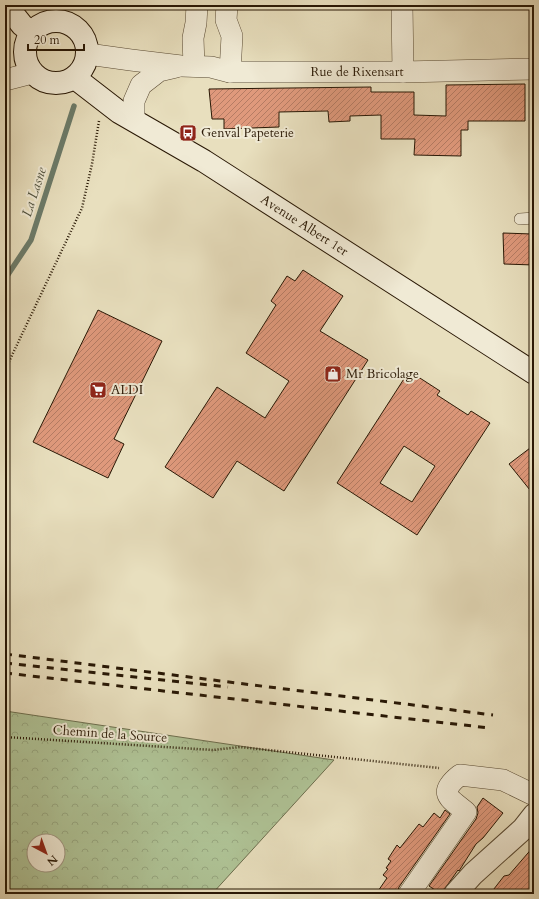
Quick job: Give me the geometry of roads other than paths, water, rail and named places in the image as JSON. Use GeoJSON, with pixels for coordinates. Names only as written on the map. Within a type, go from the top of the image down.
{"type":"FeatureCollection","features":[{"type":"Feature","properties":{"kind":"main road"},"geometry":{"type":"LineString","coordinates":[[6,5],[22,25],[32,33]]}},
{"type":"Feature","properties":{"kind":"main road"},"geometry":{"type":"LineString","coordinates":[[59,21],[73,26],[81,31],[86,41],[88,52],[82,71],[75,78],[64,83],[52,84],[41,80],[32,73],[26,63],[25,53],[26,42],[32,33],[44,23],[59,21]]}},
{"type":"Feature","properties":{"kind":"main road","name":"Avenue Albert 1er"},"geometry":{"type":"LineString","coordinates":[[75,78],[101,99],[204,162],[534,373]]}},
{"type":"Feature","properties":{"kind":"main road"},"geometry":{"type":"LineString","coordinates":[[455,894],[473,874],[523,829],[534,816]]}},
{"type":"Feature","properties":{"kind":"street"},"geometry":{"type":"LineString","coordinates":[[187,66],[196,23],[196,5]]}},
{"type":"Feature","properties":{"kind":"street"},"geometry":{"type":"LineString","coordinates":[[227,5],[226,20],[232,36],[230,72]]}},
{"type":"Feature","properties":{"kind":"street"},"geometry":{"type":"LineString","coordinates":[[402,5],[403,72]]}},
{"type":"Feature","properties":{"kind":"street","name":"Rue de Rixensart"},"geometry":{"type":"LineString","coordinates":[[88,52],[94,55],[131,60],[187,66],[211,66],[230,72],[403,72],[534,69]]}},
{"type":"Feature","properties":{"kind":"street","name":"Rue de Rixensart"},"geometry":{"type":"LineString","coordinates":[[134,120],[134,101],[141,85],[159,71],[187,66]]}},
{"type":"Feature","properties":{"kind":"street"},"geometry":{"type":"LineString","coordinates":[[5,80],[32,73]]}},
{"type":"Feature","properties":{"kind":"street"},"geometry":{"type":"LineString","coordinates":[[409,894],[466,812],[450,799],[447,794],[448,786],[460,775],[503,780],[534,795]]}},
{"type":"Feature","properties":{"kind":"lane"},"geometry":{"type":"LineString","coordinates":[[520,219],[534,218]]}},
{"type":"Feature","properties":{"kind":"waterway","name":"La Lasne"},"geometry":{"type":"LineString","coordinates":[[5,279],[31,240],[74,106]]}},
{"type":"Feature","properties":{"kind":"railway"},"geometry":{"type":"LineString","coordinates":[[5,654],[493,715]]}},
{"type":"Feature","properties":{"kind":"railway"},"geometry":{"type":"LineString","coordinates":[[5,663],[228,687]]}},
{"type":"Feature","properties":{"kind":"railway"},"geometry":{"type":"LineString","coordinates":[[5,673],[490,728]]}},
{"type":"Feature","properties":{"kind":"place","name":"Genval Papeterie"},"geometry":{"type":"Point","coordinates":[188,133]}},
{"type":"Feature","properties":{"kind":"place","name":"Mr Bricolage"},"geometry":{"type":"Point","coordinates":[333,374]}},
{"type":"Feature","properties":{"kind":"place","name":"ALDI"},"geometry":{"type":"Point","coordinates":[98,390]}}]}
